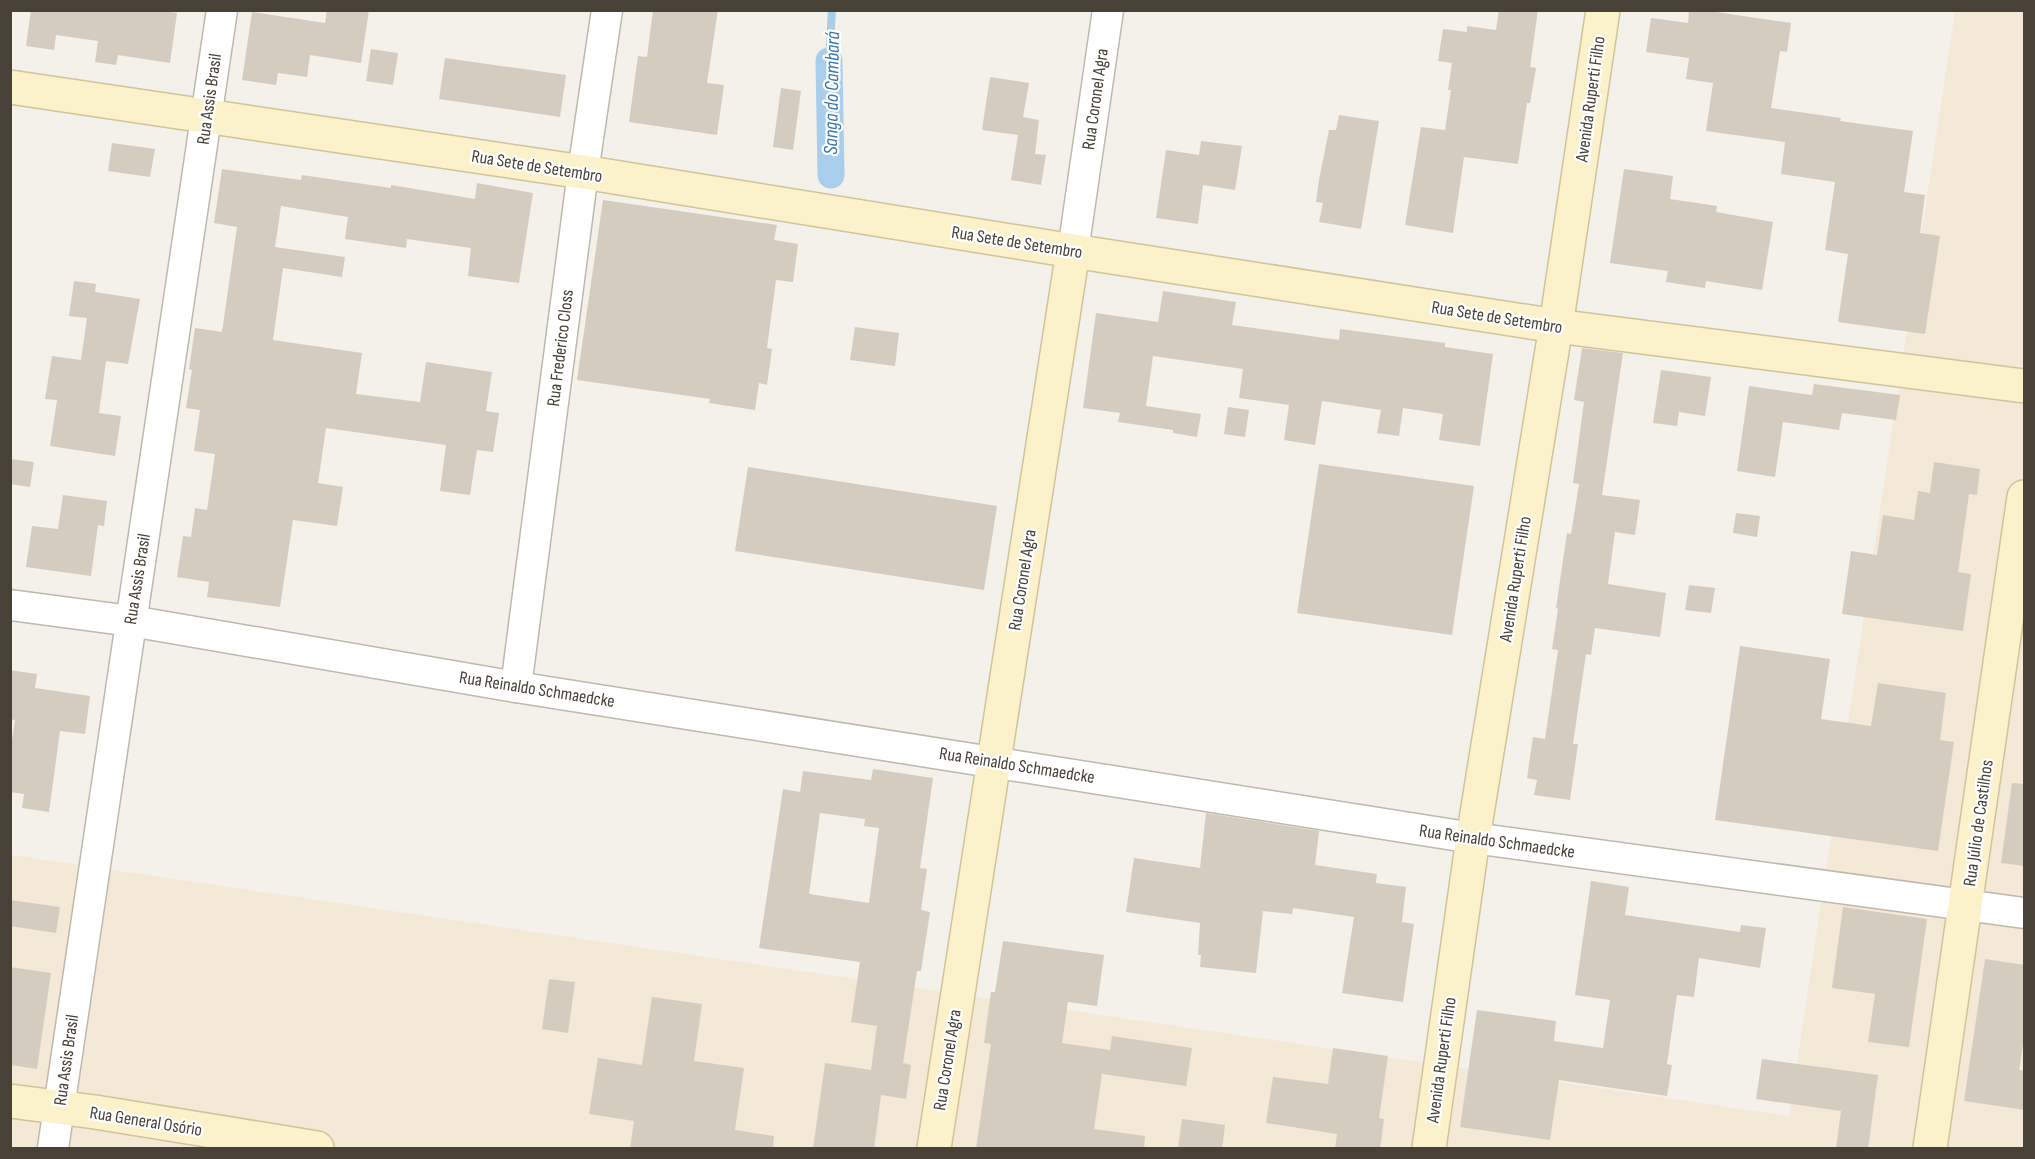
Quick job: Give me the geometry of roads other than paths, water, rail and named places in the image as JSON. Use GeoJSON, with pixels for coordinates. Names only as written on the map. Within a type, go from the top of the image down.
{"type":"FeatureCollection","features":[{"type":"Feature","properties":{"kind":"street","name":"Rua Assis Brasil"},"geometry":{"type":"LineString","coordinates":[[53,1149],[222,10]]}},
{"type":"Feature","properties":{"kind":"street","name":"Rua Frederico Closs"},"geometry":{"type":"LineString","coordinates":[[516,687],[583,172],[607,10]]}},
{"type":"Feature","properties":{"kind":"street","name":"Rua Coronel Agra"},"geometry":{"type":"LineString","coordinates":[[934,1149],[1108,10]]}},
{"type":"Feature","properties":{"kind":"street","name":"Avenida Ruperti Filho"},"geometry":{"type":"LineString","coordinates":[[1429,1149],[1473,838],[1556,326],[1603,10]]}},
{"type":"Feature","properties":{"kind":"street","name":"Rua Sete de Setembro"},"geometry":{"type":"LineString","coordinates":[[10,87],[583,172],[1556,326],[2025,386]]}},
{"type":"Feature","properties":{"kind":"street","name":"Rua Júlio de Castilhos"},"geometry":{"type":"LineString","coordinates":[[1930,1149],[2025,497]]}},
{"type":"Feature","properties":{"kind":"street","name":"Rua Reinaldo Schmaedcke"},"geometry":{"type":"LineString","coordinates":[[10,605],[131,621],[516,687],[1473,838],[2025,914]]}},
{"type":"Feature","properties":{"kind":"street","name":"Rua General Osório"},"geometry":{"type":"LineString","coordinates":[[10,1101],[95,1112],[317,1149]]}},
{"type":"Feature","properties":{"kind":"waterway","name":"Sanga do Cambará"},"geometry":{"type":"LineString","coordinates":[[829,61],[832,10]]}},
{"type":"Feature","properties":{"kind":"waterway","name":"Sanga do Cambará"},"geometry":{"type":"LineString","coordinates":[[829,61],[831,175]]}}]}
